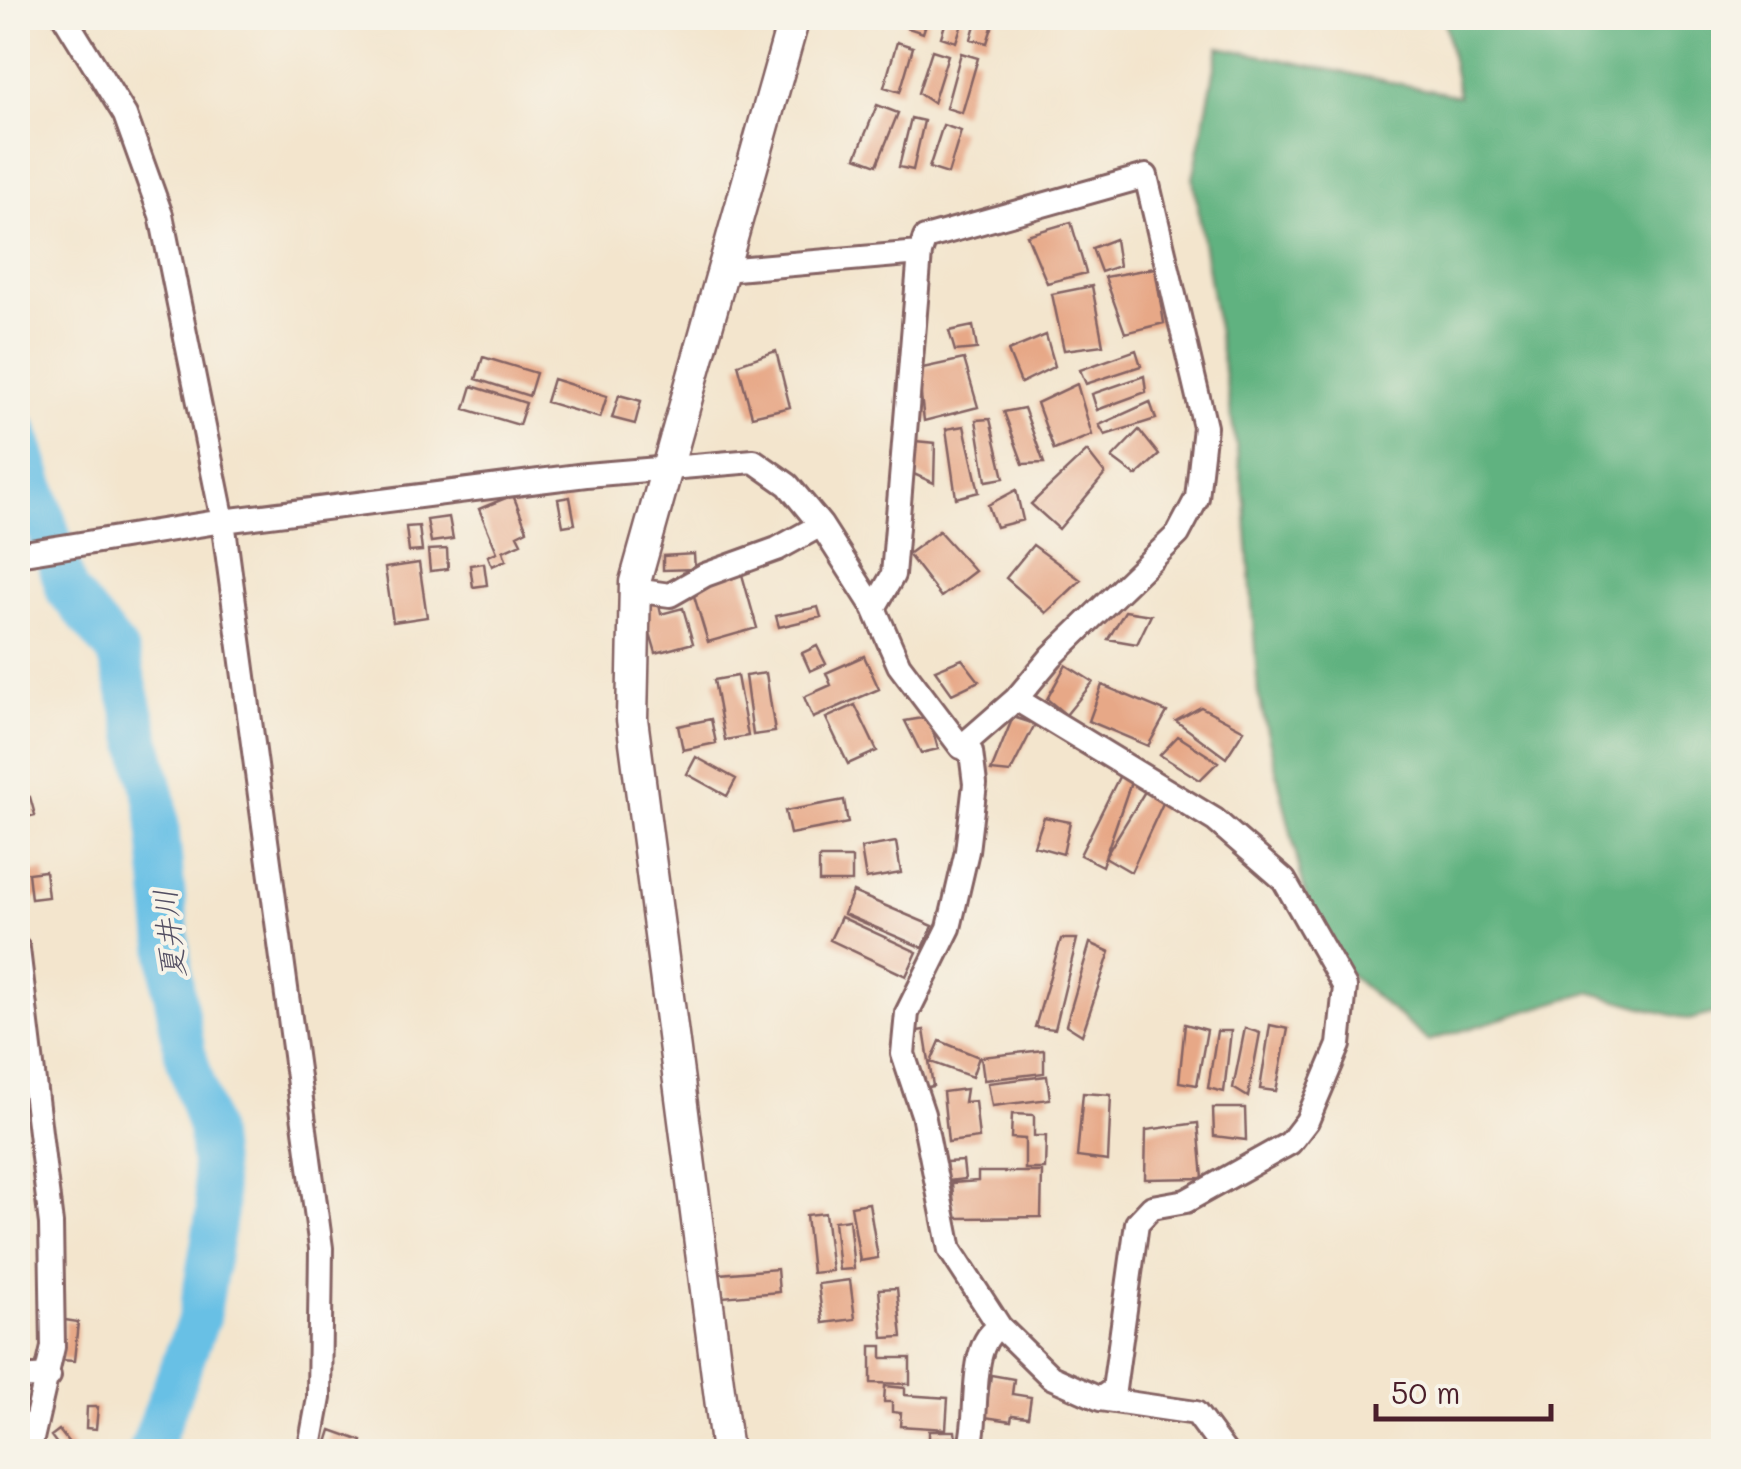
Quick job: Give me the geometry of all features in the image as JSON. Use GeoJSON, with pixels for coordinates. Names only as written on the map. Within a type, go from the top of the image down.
{"type":"FeatureCollection","features":[{"type":"Feature","properties":{"kind":"street"},"geometry":{"type":"LineString","coordinates":[[65,18],[125,115],[161,215],[214,524],[321,1248],[319,1398],[309,1452]]}},
{"type":"Feature","properties":{"kind":"street"},"geometry":{"type":"LineString","coordinates":[[727,1452],[634,737],[630,648],[634,590],[794,18]]}},
{"type":"Feature","properties":{"kind":"street"},"geometry":{"type":"LineString","coordinates":[[874,608],[893,574],[920,253],[925,238],[1146,176],[1205,427],[1197,498],[1178,534],[1052,656],[1016,699],[962,747]]}},
{"type":"Feature","properties":{"kind":"street"},"geometry":{"type":"LineString","coordinates":[[724,270],[920,253]]}},
{"type":"Feature","properties":{"kind":"street"},"geometry":{"type":"LineString","coordinates":[[18,554],[586,475],[669,472],[754,461],[788,484],[821,524],[874,608],[899,665],[962,747],[972,752],[974,784],[967,851],[949,928],[906,1013],[903,1054],[924,1114],[950,1250],[1000,1327],[1051,1377],[1100,1399],[1196,1413],[1225,1452]]}},
{"type":"Feature","properties":{"kind":"street"},"geometry":{"type":"LineString","coordinates":[[634,590],[670,595],[705,575],[777,550],[821,524]]}},
{"type":"Feature","properties":{"kind":"street"},"geometry":{"type":"LineString","coordinates":[[1016,699],[1215,820],[1284,880],[1345,987],[1339,1045],[1307,1121],[1290,1143],[1186,1201],[1152,1207],[1137,1223],[1114,1389],[1100,1399]]}},
{"type":"Feature","properties":{"kind":"street"},"geometry":{"type":"LineString","coordinates":[[18,949],[21,1022],[50,1224],[50,1376],[29,1452]]}},
{"type":"Feature","properties":{"kind":"street"},"geometry":{"type":"LineString","coordinates":[[935,1452],[968,1448],[974,1435],[979,1352],[990,1332],[1000,1327]]}},
{"type":"Feature","properties":{"kind":"street"},"geometry":{"type":"LineString","coordinates":[[18,1378],[50,1376]]}},
{"type":"Feature","properties":{"kind":"green space"},"geometry":{"type":"Polygon","coordinates":[[[1444,18],[1723,18],[1723,1011],[1689,1020],[1589,992],[1428,1041],[1318,948],[1258,693],[1245,501],[1193,179],[1219,47],[1459,96],[1444,18]]]}},
{"type":"Feature","properties":{"kind":"building"},"geometry":{"type":"Polygon","coordinates":[[[908,18],[928,18],[923,33],[905,27],[908,18]]]}},
{"type":"Feature","properties":{"kind":"building"},"geometry":{"type":"Polygon","coordinates":[[[947,18],[964,18],[956,42],[941,37],[947,18]]]}},
{"type":"Feature","properties":{"kind":"building"},"geometry":{"type":"Polygon","coordinates":[[[977,18],[995,18],[987,43],[971,39],[977,18]]]}},
{"type":"Feature","properties":{"kind":"building"},"geometry":{"type":"Polygon","coordinates":[[[897,42],[913,47],[900,92],[884,87],[897,42]]]}},
{"type":"Feature","properties":{"kind":"building"},"geometry":{"type":"Polygon","coordinates":[[[932,50],[948,55],[933,103],[918,93],[932,50]]]}},
{"type":"Feature","properties":{"kind":"building"},"geometry":{"type":"Polygon","coordinates":[[[961,53],[978,58],[962,113],[946,108],[961,53]]]}},
{"type":"Feature","properties":{"kind":"building"},"geometry":{"type":"Polygon","coordinates":[[[877,105],[898,113],[877,165],[856,157],[877,105]]]}},
{"type":"Feature","properties":{"kind":"building"},"geometry":{"type":"Polygon","coordinates":[[[911,118],[924,121],[913,170],[899,167],[911,118]]]}},
{"type":"Feature","properties":{"kind":"building"},"geometry":{"type":"Polygon","coordinates":[[[943,125],[961,131],[948,174],[929,168],[943,125]]]}},
{"type":"Feature","properties":{"kind":"building"},"geometry":{"type":"Polygon","coordinates":[[[1071,222],[1086,273],[1047,283],[1027,235],[1071,222]]]}},
{"type":"Feature","properties":{"kind":"building"},"geometry":{"type":"Polygon","coordinates":[[[1115,239],[1119,266],[1101,272],[1092,248],[1115,239]]]}},
{"type":"Feature","properties":{"kind":"building"},"geometry":{"type":"Polygon","coordinates":[[[1155,268],[1164,323],[1125,333],[1105,277],[1155,268]]]}},
{"type":"Feature","properties":{"kind":"building"},"geometry":{"type":"Polygon","coordinates":[[[1092,286],[1103,345],[1064,350],[1052,294],[1092,286]]]}},
{"type":"Feature","properties":{"kind":"building"},"geometry":{"type":"Polygon","coordinates":[[[973,326],[977,349],[955,351],[949,331],[973,326]]]}},
{"type":"Feature","properties":{"kind":"building"},"geometry":{"type":"Polygon","coordinates":[[[1046,335],[1055,366],[1021,383],[1008,351],[1046,335]]]}},
{"type":"Feature","properties":{"kind":"building"},"geometry":{"type":"Polygon","coordinates":[[[1136,350],[1141,366],[1086,384],[1080,370],[1136,350]]]}},
{"type":"Feature","properties":{"kind":"building"},"geometry":{"type":"Polygon","coordinates":[[[776,351],[790,407],[752,416],[738,364],[776,351]]]}},
{"type":"Feature","properties":{"kind":"building"},"geometry":{"type":"Polygon","coordinates":[[[483,357],[536,373],[529,396],[476,379],[483,357]]]}},
{"type":"Feature","properties":{"kind":"building"},"geometry":{"type":"Polygon","coordinates":[[[964,359],[978,407],[924,421],[918,369],[964,359]]]}},
{"type":"Feature","properties":{"kind":"building"},"geometry":{"type":"Polygon","coordinates":[[[1144,376],[1146,392],[1097,410],[1092,394],[1144,376]]]}},
{"type":"Feature","properties":{"kind":"building"},"geometry":{"type":"Polygon","coordinates":[[[553,379],[607,396],[600,418],[546,402],[553,379]]]}},
{"type":"Feature","properties":{"kind":"building"},"geometry":{"type":"Polygon","coordinates":[[[1077,384],[1092,435],[1054,450],[1037,403],[1077,384]]]}},
{"type":"Feature","properties":{"kind":"building"},"geometry":{"type":"Polygon","coordinates":[[[472,386],[526,403],[519,425],[465,409],[472,386]]]}},
{"type":"Feature","properties":{"kind":"building"},"geometry":{"type":"Polygon","coordinates":[[[619,395],[641,401],[635,424],[612,418],[619,395]]]}},
{"type":"Feature","properties":{"kind":"building"},"geometry":{"type":"Polygon","coordinates":[[[1150,402],[1156,419],[1105,435],[1099,425],[1150,402]]]}},
{"type":"Feature","properties":{"kind":"building"},"geometry":{"type":"Polygon","coordinates":[[[1024,408],[1044,463],[1023,464],[1004,412],[1024,408]]]}},
{"type":"Feature","properties":{"kind":"building"},"geometry":{"type":"Polygon","coordinates":[[[990,419],[1004,478],[986,481],[976,420],[990,419]]]}},
{"type":"Feature","properties":{"kind":"building"},"geometry":{"type":"Polygon","coordinates":[[[964,426],[979,492],[956,498],[946,429],[964,426]]]}},
{"type":"Feature","properties":{"kind":"building"},"geometry":{"type":"Polygon","coordinates":[[[1139,430],[1159,455],[1136,476],[1112,458],[1139,430]]]}},
{"type":"Feature","properties":{"kind":"building"},"geometry":{"type":"Polygon","coordinates":[[[915,441],[935,443],[934,483],[907,471],[915,441]]]}},
{"type":"Feature","properties":{"kind":"building"},"geometry":{"type":"Polygon","coordinates":[[[1087,451],[1105,474],[1059,529],[1031,504],[1087,451]]]}},
{"type":"Feature","properties":{"kind":"building"},"geometry":{"type":"Polygon","coordinates":[[[1016,490],[1023,520],[996,527],[988,505],[1016,490]]]}},
{"type":"Feature","properties":{"kind":"building"},"geometry":{"type":"Polygon","coordinates":[[[513,495],[527,530],[517,535],[521,543],[503,551],[506,560],[492,566],[488,556],[497,552],[479,509],[513,495]]]}},
{"type":"Feature","properties":{"kind":"building"},"geometry":{"type":"Polygon","coordinates":[[[570,497],[575,524],[563,526],[558,499],[570,497]]]}},
{"type":"Feature","properties":{"kind":"building"},"geometry":{"type":"Polygon","coordinates":[[[449,517],[453,539],[431,542],[427,520],[449,517]]]}},
{"type":"Feature","properties":{"kind":"building"},"geometry":{"type":"Polygon","coordinates":[[[419,526],[422,551],[409,552],[406,527],[419,526]]]}},
{"type":"Feature","properties":{"kind":"building"},"geometry":{"type":"Polygon","coordinates":[[[939,531],[975,571],[941,597],[908,554],[939,531]]]}},
{"type":"Feature","properties":{"kind":"building"},"geometry":{"type":"Polygon","coordinates":[[[1033,545],[1081,580],[1046,613],[1006,578],[1033,545]]]}},
{"type":"Feature","properties":{"kind":"building"},"geometry":{"type":"Polygon","coordinates":[[[447,549],[448,569],[430,571],[428,550],[447,549]]]}},
{"type":"Feature","properties":{"kind":"building"},"geometry":{"type":"Polygon","coordinates":[[[694,554],[695,569],[663,570],[663,556],[694,554]]]}},
{"type":"Feature","properties":{"kind":"building"},"geometry":{"type":"Polygon","coordinates":[[[419,563],[427,617],[393,622],[385,568],[419,563]]]}},
{"type":"Feature","properties":{"kind":"building"},"geometry":{"type":"Polygon","coordinates":[[[484,563],[487,585],[473,587],[470,565],[484,563]]]}},
{"type":"Feature","properties":{"kind":"building"},"geometry":{"type":"Polygon","coordinates":[[[741,571],[757,628],[708,642],[691,586],[741,571]]]}},
{"type":"Feature","properties":{"kind":"building"},"geometry":{"type":"Polygon","coordinates":[[[658,600],[661,614],[683,608],[693,643],[656,653],[642,605],[658,600]]]}},
{"type":"Feature","properties":{"kind":"building"},"geometry":{"type":"Polygon","coordinates":[[[818,607],[821,617],[779,627],[776,616],[818,607]]]}},
{"type":"Feature","properties":{"kind":"building"},"geometry":{"type":"Polygon","coordinates":[[[1125,611],[1151,615],[1137,644],[1108,639],[1125,611]]]}},
{"type":"Feature","properties":{"kind":"building"},"geometry":{"type":"Polygon","coordinates":[[[817,646],[826,664],[810,671],[802,653],[817,646]]]}},
{"type":"Feature","properties":{"kind":"building"},"geometry":{"type":"Polygon","coordinates":[[[864,656],[879,689],[813,718],[804,697],[831,685],[826,673],[864,656]]]}},
{"type":"Feature","properties":{"kind":"building"},"geometry":{"type":"Polygon","coordinates":[[[962,659],[979,681],[952,694],[935,670],[962,659]]]}},
{"type":"Feature","properties":{"kind":"building"},"geometry":{"type":"Polygon","coordinates":[[[1066,665],[1093,682],[1066,715],[1047,699],[1066,665]]]}},
{"type":"Feature","properties":{"kind":"building"},"geometry":{"type":"Polygon","coordinates":[[[766,673],[775,732],[753,735],[745,676],[766,673]]]}},
{"type":"Feature","properties":{"kind":"building"},"geometry":{"type":"Polygon","coordinates":[[[737,676],[748,736],[725,740],[714,680],[737,676]]]}},
{"type":"Feature","properties":{"kind":"building"},"geometry":{"type":"Polygon","coordinates":[[[1102,685],[1167,712],[1148,746],[1089,721],[1102,685]]]}},
{"type":"Feature","properties":{"kind":"building"},"geometry":{"type":"Polygon","coordinates":[[[855,705],[877,751],[848,764],[826,718],[855,705]]]}},
{"type":"Feature","properties":{"kind":"building"},"geometry":{"type":"Polygon","coordinates":[[[1201,707],[1244,730],[1226,758],[1176,721],[1201,707]]]}},
{"type":"Feature","properties":{"kind":"building"},"geometry":{"type":"Polygon","coordinates":[[[929,717],[938,749],[921,753],[905,721],[929,717]]]}},
{"type":"Feature","properties":{"kind":"building"},"geometry":{"type":"Polygon","coordinates":[[[1013,717],[1035,724],[1010,773],[991,771],[1013,717]]]}},
{"type":"Feature","properties":{"kind":"building"},"geometry":{"type":"Polygon","coordinates":[[[711,719],[716,743],[683,750],[678,726],[711,719]]]}},
{"type":"Feature","properties":{"kind":"building"},"geometry":{"type":"Polygon","coordinates":[[[1178,736],[1218,762],[1200,780],[1160,755],[1178,736]]]}},
{"type":"Feature","properties":{"kind":"building"},"geometry":{"type":"Polygon","coordinates":[[[696,757],[736,779],[727,796],[687,774],[696,757]]]}},
{"type":"Feature","properties":{"kind":"building"},"geometry":{"type":"Polygon","coordinates":[[[1121,773],[1132,779],[1102,866],[1080,855],[1121,773]]]}},
{"type":"Feature","properties":{"kind":"building"},"geometry":{"type":"Polygon","coordinates":[[[1147,788],[1163,803],[1131,872],[1105,857],[1147,788]]]}},
{"type":"Feature","properties":{"kind":"building"},"geometry":{"type":"Polygon","coordinates":[[[30,797],[35,815],[26,817],[21,799],[30,797]]]}},
{"type":"Feature","properties":{"kind":"building"},"geometry":{"type":"Polygon","coordinates":[[[844,800],[848,823],[790,834],[785,811],[844,800]]]}},
{"type":"Feature","properties":{"kind":"building"},"geometry":{"type":"Polygon","coordinates":[[[1044,817],[1070,822],[1063,854],[1034,846],[1044,817]]]}},
{"type":"Feature","properties":{"kind":"building"},"geometry":{"type":"Polygon","coordinates":[[[896,842],[901,873],[866,879],[861,848],[896,842]]]}},
{"type":"Feature","properties":{"kind":"building"},"geometry":{"type":"Polygon","coordinates":[[[819,858],[852,858],[852,882],[819,882],[819,858]]]}},
{"type":"Feature","properties":{"kind":"building"},"geometry":{"type":"Polygon","coordinates":[[[45,871],[48,897],[31,899],[28,873],[45,871]]]}},
{"type":"Feature","properties":{"kind":"building"},"geometry":{"type":"Polygon","coordinates":[[[853,892],[933,926],[923,948],[844,914],[853,892]]]}},
{"type":"Feature","properties":{"kind":"building"},"geometry":{"type":"Polygon","coordinates":[[[841,917],[917,952],[906,976],[830,940],[841,917]]]}},
{"type":"Feature","properties":{"kind":"building"},"geometry":{"type":"Polygon","coordinates":[[[1061,939],[1077,939],[1055,1029],[1035,1027],[1061,939]]]}},
{"type":"Feature","properties":{"kind":"building"},"geometry":{"type":"Polygon","coordinates":[[[1090,943],[1110,952],[1082,1035],[1066,1025],[1090,943]]]}},
{"type":"Feature","properties":{"kind":"building"},"geometry":{"type":"Polygon","coordinates":[[[1185,1024],[1207,1030],[1197,1085],[1179,1082],[1185,1024]]]}},
{"type":"Feature","properties":{"kind":"building"},"geometry":{"type":"Polygon","coordinates":[[[1270,1025],[1288,1029],[1276,1091],[1260,1089],[1270,1025]]]}},
{"type":"Feature","properties":{"kind":"building"},"geometry":{"type":"Polygon","coordinates":[[[1245,1028],[1260,1033],[1248,1097],[1233,1088],[1245,1028]]]}},
{"type":"Feature","properties":{"kind":"building"},"geometry":{"type":"Polygon","coordinates":[[[924,1030],[933,1086],[922,1088],[912,1032],[924,1030]]]}},
{"type":"Feature","properties":{"kind":"building"},"geometry":{"type":"Polygon","coordinates":[[[1217,1031],[1231,1031],[1224,1092],[1208,1088],[1217,1031]]]}},
{"type":"Feature","properties":{"kind":"building"},"geometry":{"type":"Polygon","coordinates":[[[940,1041],[979,1057],[972,1077],[931,1062],[940,1041]]]}},
{"type":"Feature","properties":{"kind":"building"},"geometry":{"type":"Polygon","coordinates":[[[1044,1050],[1044,1073],[984,1080],[981,1057],[1044,1050]]]}},
{"type":"Feature","properties":{"kind":"building"},"geometry":{"type":"Polygon","coordinates":[[[1047,1076],[1050,1099],[992,1106],[988,1083],[1047,1076]]]}},
{"type":"Feature","properties":{"kind":"building"},"geometry":{"type":"Polygon","coordinates":[[[966,1089],[964,1102],[975,1101],[979,1138],[948,1142],[943,1092],[966,1089]]]}},
{"type":"Feature","properties":{"kind":"building"},"geometry":{"type":"Polygon","coordinates":[[[1083,1093],[1111,1095],[1108,1161],[1077,1157],[1083,1093]]]}},
{"type":"Feature","properties":{"kind":"building"},"geometry":{"type":"Polygon","coordinates":[[[1213,1108],[1245,1108],[1246,1140],[1214,1136],[1213,1108]]]}},
{"type":"Feature","properties":{"kind":"building"},"geometry":{"type":"Polygon","coordinates":[[[1012,1114],[1034,1115],[1034,1136],[1046,1136],[1045,1169],[1025,1169],[1025,1139],[1011,1138],[1012,1114]]]}},
{"type":"Feature","properties":{"kind":"building"},"geometry":{"type":"Polygon","coordinates":[[[1198,1123],[1203,1178],[1145,1179],[1146,1130],[1198,1123]]]}},
{"type":"Feature","properties":{"kind":"building"},"geometry":{"type":"Polygon","coordinates":[[[963,1161],[965,1179],[948,1181],[946,1162],[963,1161]]]}},
{"type":"Feature","properties":{"kind":"building"},"geometry":{"type":"Polygon","coordinates":[[[978,1172],[1042,1172],[1041,1217],[955,1218],[952,1183],[978,1181],[978,1172]]]}},
{"type":"Feature","properties":{"kind":"building"},"geometry":{"type":"Polygon","coordinates":[[[869,1203],[878,1258],[860,1261],[851,1206],[869,1203]]]}},
{"type":"Feature","properties":{"kind":"building"},"geometry":{"type":"Polygon","coordinates":[[[825,1213],[832,1271],[812,1273],[806,1215],[825,1213]]]}},
{"type":"Feature","properties":{"kind":"building"},"geometry":{"type":"Polygon","coordinates":[[[849,1219],[854,1269],[839,1270],[834,1221],[849,1219]]]}},
{"type":"Feature","properties":{"kind":"building"},"geometry":{"type":"Polygon","coordinates":[[[777,1269],[779,1292],[723,1297],[720,1274],[777,1269]]]}},
{"type":"Feature","properties":{"kind":"building"},"geometry":{"type":"Polygon","coordinates":[[[850,1280],[855,1319],[823,1323],[818,1284],[850,1280]]]}},
{"type":"Feature","properties":{"kind":"building"},"geometry":{"type":"Polygon","coordinates":[[[897,1288],[902,1337],[883,1338],[879,1289],[897,1288]]]}},
{"type":"Feature","properties":{"kind":"building"},"geometry":{"type":"Polygon","coordinates":[[[65,1320],[78,1322],[74,1361],[61,1360],[65,1320]]]}},
{"type":"Feature","properties":{"kind":"building"},"geometry":{"type":"Polygon","coordinates":[[[871,1346],[882,1346],[882,1358],[910,1358],[910,1384],[871,1383],[871,1346]]]}},
{"type":"Feature","properties":{"kind":"building"},"geometry":{"type":"Polygon","coordinates":[[[991,1375],[1014,1379],[1012,1394],[1031,1397],[1028,1417],[1012,1415],[1011,1421],[985,1417],[991,1375]]]}},
{"type":"Feature","properties":{"kind":"building"},"geometry":{"type":"Polygon","coordinates":[[[885,1386],[905,1388],[905,1395],[948,1398],[946,1429],[900,1426],[901,1413],[892,1412],[892,1402],[884,1402],[885,1386]]]}},
{"type":"Feature","properties":{"kind":"building"},"geometry":{"type":"Polygon","coordinates":[[[87,1407],[98,1407],[96,1429],[86,1428],[87,1407]]]}},
{"type":"Feature","properties":{"kind":"building"},"geometry":{"type":"Polygon","coordinates":[[[59,1430],[76,1452],[63,1452],[51,1436],[59,1430]]]}},
{"type":"Feature","properties":{"kind":"building"},"geometry":{"type":"Polygon","coordinates":[[[331,1430],[362,1441],[359,1452],[324,1452],[331,1430]]]}},
{"type":"Feature","properties":{"kind":"building"},"geometry":{"type":"Polygon","coordinates":[[[929,1431],[955,1431],[956,1439],[929,1440],[929,1431]]]}},
{"type":"Feature","properties":{"kind":"waterway","name":"夏井川"},"geometry":{"type":"LineString","coordinates":[[18,432],[67,591],[117,651],[121,664],[156,802],[173,987],[185,1053],[208,1129],[217,1210],[199,1318],[149,1452]]}}]}
